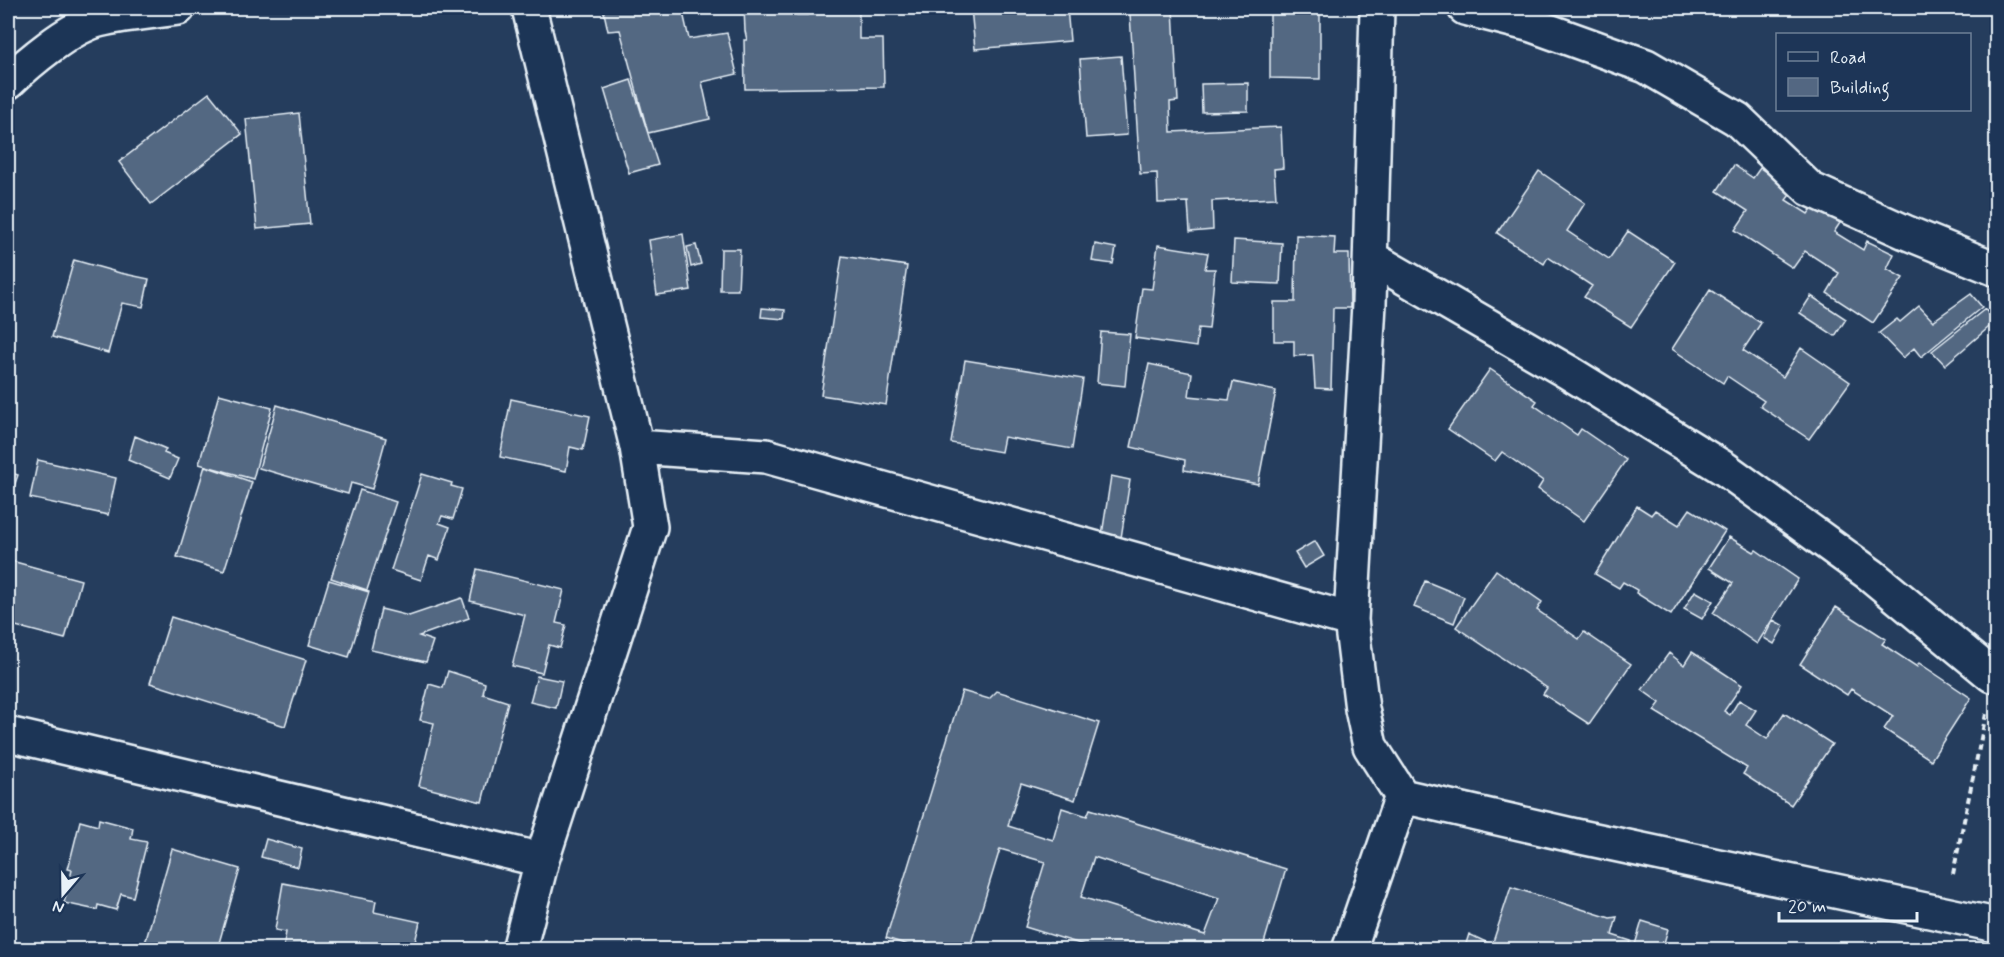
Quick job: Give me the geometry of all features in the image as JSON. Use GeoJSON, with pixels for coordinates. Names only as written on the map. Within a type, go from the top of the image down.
{"type":"FeatureCollection","features":[{"type":"Feature","properties":{"kind":"street"},"geometry":{"type":"LineString","coordinates":[[8,82],[24,66],[66,36],[94,21],[178,8]]}},
{"type":"Feature","properties":{"kind":"street"},"geometry":{"type":"LineString","coordinates":[[519,950],[543,860],[650,527],[637,447],[529,8]]}},
{"type":"Feature","properties":{"kind":"street"},"geometry":{"type":"LineString","coordinates":[[1377,8],[1371,258],[1351,620],[1362,709],[1370,746],[1402,796],[1576,836],[1996,925]]}},
{"type":"Feature","properties":{"kind":"street"},"geometry":{"type":"LineString","coordinates":[[1465,8],[1532,25],[1646,66],[1737,119],[1809,189],[1996,269]]}},
{"type":"Feature","properties":{"kind":"street"},"geometry":{"type":"LineString","coordinates":[[1371,258],[1568,372],[1725,470],[1871,575],[1992,675]]}},
{"type":"Feature","properties":{"kind":"street"},"geometry":{"type":"LineString","coordinates":[[637,447],[766,456],[1351,620]]}},
{"type":"Feature","properties":{"kind":"street"},"geometry":{"type":"LineString","coordinates":[[8,734],[543,860]]}},
{"type":"Feature","properties":{"kind":"street"},"geometry":{"type":"LineString","coordinates":[[1349,950],[1402,796]]}},
{"type":"Feature","properties":{"kind":"path"},"geometry":{"type":"LineString","coordinates":[[1945,913],[1992,686],[1992,675]]}},
{"type":"Feature","properties":{"kind":"building"},"geometry":{"type":"Polygon","coordinates":[[[603,8],[682,8],[689,39],[727,33],[737,74],[702,82],[710,119],[648,133],[620,30],[608,31],[603,8]]]}},
{"type":"Feature","properties":{"kind":"building"},"geometry":{"type":"Polygon","coordinates":[[[744,8],[798,8],[797,15],[808,15],[808,8],[859,8],[859,39],[883,39],[884,87],[745,89],[744,40],[747,40],[744,8]]]}},
{"type":"Feature","properties":{"kind":"building"},"geometry":{"type":"Polygon","coordinates":[[[971,8],[1067,8],[1070,41],[975,49],[971,8]]]}},
{"type":"Feature","properties":{"kind":"building"},"geometry":{"type":"Polygon","coordinates":[[[1126,8],[1203,8],[1173,9],[1178,101],[1170,102],[1171,132],[1281,127],[1283,168],[1274,169],[1276,198],[1212,201],[1213,230],[1190,232],[1188,202],[1158,203],[1157,173],[1140,174],[1130,14],[1126,14],[1126,8]]]}},
{"type":"Feature","properties":{"kind":"building"},"geometry":{"type":"Polygon","coordinates":[[[1270,8],[1320,8],[1320,79],[1270,78],[1270,8]]]}},
{"type":"Feature","properties":{"kind":"building"},"geometry":{"type":"Polygon","coordinates":[[[1121,56],[1127,135],[1086,138],[1080,59],[1121,56]]]}},
{"type":"Feature","properties":{"kind":"building"},"geometry":{"type":"Polygon","coordinates":[[[631,80],[658,165],[629,173],[604,89],[631,80]]]}},
{"type":"Feature","properties":{"kind":"building"},"geometry":{"type":"Polygon","coordinates":[[[1248,83],[1248,111],[1202,112],[1201,84],[1248,83]]]}},
{"type":"Feature","properties":{"kind":"building"},"geometry":{"type":"Polygon","coordinates":[[[209,93],[242,134],[151,204],[119,162],[209,93]]]}},
{"type":"Feature","properties":{"kind":"building"},"geometry":{"type":"Polygon","coordinates":[[[299,113],[310,224],[257,229],[246,119],[299,113]]]}},
{"type":"Feature","properties":{"kind":"building"},"geometry":{"type":"Polygon","coordinates":[[[1734,165],[1753,178],[1760,168],[1793,191],[1786,200],[1808,214],[1815,204],[1840,223],[1834,232],[1863,250],[1867,241],[1894,254],[1887,269],[1903,278],[1873,323],[1827,293],[1839,273],[1805,251],[1793,268],[1735,230],[1748,211],[1717,191],[1734,165]]]}},
{"type":"Feature","properties":{"kind":"building"},"geometry":{"type":"Polygon","coordinates":[[[1539,171],[1585,203],[1567,231],[1609,259],[1628,231],[1675,262],[1631,327],[1584,297],[1592,286],[1548,257],[1544,264],[1497,233],[1539,171]]]}},
{"type":"Feature","properties":{"kind":"building"},"geometry":{"type":"Polygon","coordinates":[[[683,234],[691,290],[657,295],[649,240],[683,234]]]}},
{"type":"Feature","properties":{"kind":"building"},"geometry":{"type":"Polygon","coordinates":[[[1296,235],[1335,237],[1334,254],[1349,254],[1350,308],[1333,308],[1331,389],[1315,388],[1313,355],[1294,356],[1294,341],[1274,341],[1274,302],[1295,302],[1296,235]]]}},
{"type":"Feature","properties":{"kind":"building"},"geometry":{"type":"Polygon","coordinates":[[[1234,240],[1282,243],[1280,284],[1232,282],[1234,240]]]}},
{"type":"Feature","properties":{"kind":"building"},"geometry":{"type":"Polygon","coordinates":[[[1095,244],[1116,248],[1113,264],[1092,261],[1095,244]]]}},
{"type":"Feature","properties":{"kind":"building"},"geometry":{"type":"Polygon","coordinates":[[[696,245],[701,264],[691,267],[687,247],[696,245]]]}},
{"type":"Feature","properties":{"kind":"building"},"geometry":{"type":"Polygon","coordinates":[[[1158,245],[1208,253],[1205,269],[1215,269],[1209,329],[1198,328],[1196,347],[1135,338],[1142,288],[1152,289],[1158,245]]]}},
{"type":"Feature","properties":{"kind":"building"},"geometry":{"type":"Polygon","coordinates":[[[721,249],[740,249],[738,290],[720,290],[721,249]]]}},
{"type":"Feature","properties":{"kind":"building"},"geometry":{"type":"Polygon","coordinates":[[[842,256],[907,266],[886,405],[821,395],[842,256]]]}},
{"type":"Feature","properties":{"kind":"building"},"geometry":{"type":"Polygon","coordinates":[[[74,260],[149,279],[143,307],[122,303],[108,353],[52,337],[74,260]]]}},
{"type":"Feature","properties":{"kind":"building"},"geometry":{"type":"Polygon","coordinates":[[[1710,290],[1761,323],[1743,350],[1783,377],[1801,348],[1850,382],[1809,439],[1760,406],[1764,401],[1727,376],[1723,383],[1672,349],[1710,290]]]}},
{"type":"Feature","properties":{"kind":"building"},"geometry":{"type":"Polygon","coordinates":[[[1971,294],[1982,307],[1921,357],[1914,348],[1903,358],[1879,333],[1897,319],[1900,322],[1919,306],[1933,321],[1971,294]]]}},
{"type":"Feature","properties":{"kind":"building"},"geometry":{"type":"Polygon","coordinates":[[[1811,296],[1846,319],[1835,336],[1800,313],[1811,296]]]}},
{"type":"Feature","properties":{"kind":"building"},"geometry":{"type":"Polygon","coordinates":[[[762,308],[785,310],[784,319],[761,317],[762,308]]]}},
{"type":"Feature","properties":{"kind":"building"},"geometry":{"type":"Polygon","coordinates":[[[1985,309],[1995,322],[1945,365],[1932,351],[1985,309]]]}},
{"type":"Feature","properties":{"kind":"building"},"geometry":{"type":"Polygon","coordinates":[[[1101,332],[1130,334],[1125,386],[1097,383],[1101,332]]]}},
{"type":"Feature","properties":{"kind":"building"},"geometry":{"type":"Polygon","coordinates":[[[965,360],[1083,379],[1072,449],[1004,437],[1001,452],[951,443],[965,360]]]}},
{"type":"Feature","properties":{"kind":"building"},"geometry":{"type":"Polygon","coordinates":[[[1149,364],[1192,373],[1189,396],[1229,400],[1233,382],[1276,391],[1258,484],[1184,470],[1185,460],[1131,447],[1149,364]]]}},
{"type":"Feature","properties":{"kind":"building"},"geometry":{"type":"Polygon","coordinates":[[[1490,369],[1537,401],[1534,405],[1577,435],[1581,429],[1626,460],[1584,521],[1538,489],[1543,481],[1502,452],[1495,461],[1448,429],[1490,369]]]}},
{"type":"Feature","properties":{"kind":"building"},"geometry":{"type":"Polygon","coordinates":[[[219,394],[272,408],[253,479],[199,464],[219,394]]]}},
{"type":"Feature","properties":{"kind":"building"},"geometry":{"type":"Polygon","coordinates":[[[511,399],[590,416],[583,450],[570,447],[566,471],[500,457],[511,399]]]}},
{"type":"Feature","properties":{"kind":"building"},"geometry":{"type":"Polygon","coordinates":[[[277,405],[386,438],[372,489],[351,483],[348,494],[259,468],[277,405]]]}},
{"type":"Feature","properties":{"kind":"building"},"geometry":{"type":"Polygon","coordinates":[[[135,436],[166,449],[164,453],[178,459],[170,478],[128,460],[135,436]]]}},
{"type":"Feature","properties":{"kind":"building"},"geometry":{"type":"Polygon","coordinates":[[[38,460],[116,478],[108,515],[30,498],[38,460]]]}},
{"type":"Feature","properties":{"kind":"building"},"geometry":{"type":"Polygon","coordinates":[[[205,466],[252,482],[224,571],[177,557],[205,466]]]}},
{"type":"Feature","properties":{"kind":"building"},"geometry":{"type":"Polygon","coordinates":[[[8,472],[18,475],[12,492],[8,490],[8,472]]]}},
{"type":"Feature","properties":{"kind":"building"},"geometry":{"type":"Polygon","coordinates":[[[422,474],[452,483],[451,486],[462,489],[453,519],[442,516],[439,523],[450,527],[439,560],[429,556],[421,580],[391,570],[422,474]]]}},
{"type":"Feature","properties":{"kind":"building"},"geometry":{"type":"Polygon","coordinates":[[[1111,476],[1130,480],[1121,538],[1102,535],[1111,476]]]}},
{"type":"Feature","properties":{"kind":"building"},"geometry":{"type":"Polygon","coordinates":[[[360,490],[396,502],[367,590],[331,578],[360,490]]]}},
{"type":"Feature","properties":{"kind":"building"},"geometry":{"type":"Polygon","coordinates":[[[1637,506],[1651,515],[1655,510],[1679,525],[1690,509],[1725,531],[1671,615],[1623,582],[1619,588],[1595,574],[1637,506]]]}},
{"type":"Feature","properties":{"kind":"building"},"geometry":{"type":"Polygon","coordinates":[[[1729,537],[1754,552],[1756,550],[1798,579],[1757,644],[1713,613],[1733,583],[1709,568],[1729,537]]]}},
{"type":"Feature","properties":{"kind":"building"},"geometry":{"type":"Polygon","coordinates":[[[1315,541],[1324,556],[1304,568],[1295,553],[1315,541]]]}},
{"type":"Feature","properties":{"kind":"building"},"geometry":{"type":"Polygon","coordinates":[[[8,560],[81,580],[65,639],[8,624],[8,560]]]}},
{"type":"Feature","properties":{"kind":"building"},"geometry":{"type":"Polygon","coordinates":[[[477,569],[564,590],[556,623],[566,625],[560,648],[549,645],[542,673],[512,666],[525,615],[470,601],[477,569]]]}},
{"type":"Feature","properties":{"kind":"building"},"geometry":{"type":"Polygon","coordinates":[[[1496,570],[1542,602],[1537,610],[1579,639],[1584,632],[1631,664],[1589,724],[1543,694],[1547,688],[1456,627],[1496,570]]]}},
{"type":"Feature","properties":{"kind":"building"},"geometry":{"type":"Polygon","coordinates":[[[329,580],[369,592],[349,657],[309,645],[329,580]]]}},
{"type":"Feature","properties":{"kind":"building"},"geometry":{"type":"Polygon","coordinates":[[[1425,581],[1464,597],[1454,623],[1414,607],[1425,581]]]}},
{"type":"Feature","properties":{"kind":"building"},"geometry":{"type":"Polygon","coordinates":[[[1695,591],[1713,601],[1702,619],[1684,609],[1695,591]]]}},
{"type":"Feature","properties":{"kind":"building"},"geometry":{"type":"Polygon","coordinates":[[[462,598],[469,618],[419,636],[433,641],[426,662],[371,650],[381,609],[409,616],[462,598]]]}},
{"type":"Feature","properties":{"kind":"building"},"geometry":{"type":"Polygon","coordinates":[[[1836,607],[1886,639],[1882,644],[1917,667],[1919,663],[1971,698],[1931,760],[1884,729],[1893,716],[1851,689],[1847,695],[1800,664],[1836,607]]]}},
{"type":"Feature","properties":{"kind":"building"},"geometry":{"type":"Polygon","coordinates":[[[171,617],[306,660],[285,726],[150,683],[171,617]]]}},
{"type":"Feature","properties":{"kind":"building"},"geometry":{"type":"Polygon","coordinates":[[[1773,620],[1784,626],[1774,644],[1764,638],[1773,620]]]}},
{"type":"Feature","properties":{"kind":"building"},"geometry":{"type":"Polygon","coordinates":[[[1692,652],[1742,685],[1724,711],[1730,715],[1739,700],[1756,710],[1746,725],[1767,739],[1784,713],[1832,744],[1791,805],[1743,774],[1747,768],[1654,711],[1660,703],[1642,690],[1669,653],[1684,665],[1692,652]]]}},
{"type":"Feature","properties":{"kind":"building"},"geometry":{"type":"Polygon","coordinates":[[[448,671],[485,683],[483,694],[508,702],[482,802],[419,786],[434,723],[420,720],[429,684],[443,688],[448,671]]]}},
{"type":"Feature","properties":{"kind":"building"},"geometry":{"type":"Polygon","coordinates":[[[537,676],[562,681],[556,708],[530,702],[537,676]]]}},
{"type":"Feature","properties":{"kind":"building"},"geometry":{"type":"Polygon","coordinates":[[[962,691],[989,699],[997,691],[1099,723],[1075,800],[1021,783],[1008,826],[1053,840],[1062,808],[1087,816],[1090,809],[1286,869],[1262,950],[1100,950],[1025,927],[1045,862],[1000,849],[969,950],[924,950],[886,938],[962,691]],[[1094,857],[1081,897],[1205,935],[1219,898],[1094,857]]]}},
{"type":"Feature","properties":{"kind":"building"},"geometry":{"type":"Polygon","coordinates":[[[99,819],[133,828],[131,839],[147,842],[133,897],[121,894],[116,910],[98,905],[97,910],[64,903],[72,870],[68,869],[80,821],[98,826],[99,819]]]}},
{"type":"Feature","properties":{"kind":"building"},"geometry":{"type":"Polygon","coordinates":[[[266,839],[302,849],[298,867],[261,857],[266,839]]]}},
{"type":"Feature","properties":{"kind":"building"},"geometry":{"type":"Polygon","coordinates":[[[172,849],[240,869],[217,950],[143,950],[172,849]]]}},
{"type":"Feature","properties":{"kind":"building"},"geometry":{"type":"Polygon","coordinates":[[[283,883],[376,901],[374,912],[420,922],[413,950],[283,950],[286,932],[275,930],[283,883]]]}},
{"type":"Feature","properties":{"kind":"building"},"geometry":{"type":"Polygon","coordinates":[[[1511,887],[1610,918],[1617,917],[1612,935],[1631,941],[1628,950],[1464,950],[1469,934],[1492,945],[1511,887]]]}},
{"type":"Feature","properties":{"kind":"building"},"geometry":{"type":"Polygon","coordinates":[[[1642,921],[1668,929],[1662,950],[1634,948],[1642,921]]]}},
{"type":"Feature","properties":{"kind":"building"},"geometry":{"type":"Polygon","coordinates":[[[1050,942],[1073,950],[1047,950],[1050,942]]]}}]}
